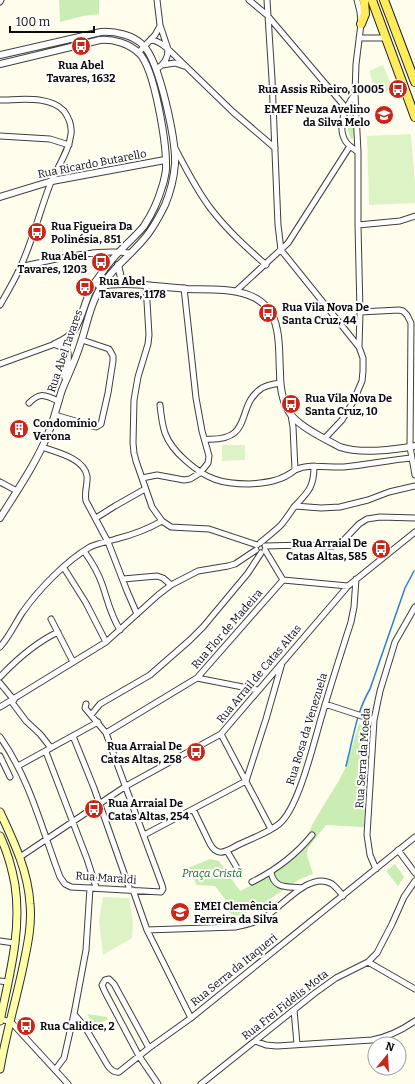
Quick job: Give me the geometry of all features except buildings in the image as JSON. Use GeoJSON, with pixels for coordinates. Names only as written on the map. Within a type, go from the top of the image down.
{"type":"FeatureCollection","features":[{"type":"Feature","properties":{"kind":"main road"},"geometry":{"type":"LineString","coordinates":[[361,24],[364,14],[364,0]]}},
{"type":"Feature","properties":{"kind":"main road"},"geometry":{"type":"LineString","coordinates":[[372,0],[415,117]]}},
{"type":"Feature","properties":{"kind":"main road"},"geometry":{"type":"LineString","coordinates":[[384,0],[415,82]]}},
{"type":"Feature","properties":{"kind":"main road"},"geometry":{"type":"LineString","coordinates":[[0,812],[20,857],[28,887],[30,905],[30,927],[26,954],[0,1069]]}},
{"type":"Feature","properties":{"kind":"main road"},"geometry":{"type":"LineString","coordinates":[[0,836],[14,877],[16,906],[14,943],[0,1020]]}},
{"type":"Feature","properties":{"kind":"main road"},"geometry":{"type":"LineString","coordinates":[[16,906],[24,909],[30,905]]}},
{"type":"Feature","properties":{"kind":"main road"},"geometry":{"type":"LineString","coordinates":[[16,925],[23,924],[30,927]]}},
{"type":"Feature","properties":{"kind":"street"},"geometry":{"type":"LineString","coordinates":[[158,0],[160,25],[168,49],[166,60],[159,67]]}},
{"type":"Feature","properties":{"kind":"street"},"geometry":{"type":"LineString","coordinates":[[249,0],[267,15],[346,108]]}},
{"type":"Feature","properties":{"kind":"street"},"geometry":{"type":"LineString","coordinates":[[267,0],[278,225],[281,250],[359,347]]}},
{"type":"Feature","properties":{"kind":"street"},"geometry":{"type":"LineString","coordinates":[[325,438],[342,420],[353,402],[364,371],[359,347],[358,152],[355,94],[356,64],[361,24],[357,0]]}},
{"type":"Feature","properties":{"kind":"street"},"geometry":{"type":"LineString","coordinates":[[138,53],[158,31],[160,25]]}},
{"type":"Feature","properties":{"kind":"street"},"geometry":{"type":"LineString","coordinates":[[0,55],[101,32],[122,34],[144,46]]}},
{"type":"Feature","properties":{"kind":"street"},"geometry":{"type":"LineString","coordinates":[[359,38],[385,38]]}},
{"type":"Feature","properties":{"kind":"street","name":"Rua Abel Tavares"},"geometry":{"type":"LineString","coordinates":[[0,64],[107,39],[120,42],[138,53],[149,70],[153,84],[163,137],[165,160],[164,180],[153,211],[139,232],[118,252],[93,286],[74,330],[65,339],[55,344]]}},
{"type":"Feature","properties":{"kind":"street"},"geometry":{"type":"LineString","coordinates":[[151,39],[168,49],[233,112],[275,148]]}},
{"type":"Feature","properties":{"kind":"street","name":"Rua Abel Tavares"},"geometry":{"type":"LineString","coordinates":[[0,518],[42,447],[48,434],[62,390],[82,340],[93,304],[102,285],[118,265],[153,228],[166,203],[174,172],[174,147],[159,67],[144,46]]}},
{"type":"Feature","properties":{"kind":"street"},"geometry":{"type":"LineString","coordinates":[[159,67],[175,63],[187,67]]}},
{"type":"Feature","properties":{"kind":"street"},"geometry":{"type":"LineString","coordinates":[[355,94],[346,108],[343,125],[346,142],[358,152]]}},
{"type":"Feature","properties":{"kind":"street"},"geometry":{"type":"LineString","coordinates":[[0,100],[45,101],[52,103],[65,112],[70,124],[71,134],[20,267],[0,305]]}},
{"type":"Feature","properties":{"kind":"street"},"geometry":{"type":"LineString","coordinates":[[0,136],[50,139],[68,145]]}},
{"type":"Feature","properties":{"kind":"street"},"geometry":{"type":"LineString","coordinates":[[236,291],[266,265],[295,233],[350,146]]}},
{"type":"Feature","properties":{"kind":"street"},"geometry":{"type":"LineString","coordinates":[[174,147],[211,209],[225,225],[266,265]]}},
{"type":"Feature","properties":{"kind":"street","name":"Rua Ricardo Butarello"},"geometry":{"type":"LineString","coordinates":[[0,196],[52,181],[165,160]]}},
{"type":"Feature","properties":{"kind":"street"},"geometry":{"type":"LineString","coordinates":[[358,225],[400,221],[415,216]]}},
{"type":"Feature","properties":{"kind":"street"},"geometry":{"type":"LineString","coordinates":[[20,267],[93,252],[118,252],[130,254]]}},
{"type":"Feature","properties":{"kind":"street"},"geometry":{"type":"LineString","coordinates":[[93,252],[108,264]]}},
{"type":"Feature","properties":{"kind":"street"},"geometry":{"type":"LineString","coordinates":[[118,265],[121,278],[126,283]]}},
{"type":"Feature","properties":{"kind":"street"},"geometry":{"type":"LineString","coordinates":[[93,286],[126,283],[236,291],[254,296],[268,309],[275,321],[279,350],[280,382],[284,402],[291,415],[297,422],[340,447],[356,451],[412,446]]}},
{"type":"Feature","properties":{"kind":"street"},"geometry":{"type":"LineString","coordinates":[[146,285],[149,335],[134,400],[134,453],[152,507],[162,521],[171,527],[209,529],[261,548],[305,545],[333,546],[342,543],[359,524],[367,519],[380,516],[415,518]]}},
{"type":"Feature","properties":{"kind":"street"},"geometry":{"type":"LineString","coordinates":[[142,478],[157,475],[187,480],[200,473],[206,467],[209,459],[196,398],[184,288]]}},
{"type":"Feature","properties":{"kind":"street"},"geometry":{"type":"LineString","coordinates":[[360,312],[399,310],[404,311],[410,318],[412,343],[411,458],[415,475]]}},
{"type":"Feature","properties":{"kind":"street"},"geometry":{"type":"LineString","coordinates":[[55,415],[96,427],[101,424],[108,393],[113,356],[109,349],[82,340]]}},
{"type":"Feature","properties":{"kind":"street"},"geometry":{"type":"LineString","coordinates":[[0,364],[55,344],[67,351],[67,364],[62,390]]}},
{"type":"Feature","properties":{"kind":"street"},"geometry":{"type":"LineString","coordinates":[[205,439],[226,438],[232,435],[240,426],[256,393],[263,388],[280,382]]}},
{"type":"Feature","properties":{"kind":"street"},"geometry":{"type":"LineString","coordinates":[[30,403],[39,395],[59,401]]}},
{"type":"Feature","properties":{"kind":"street"},"geometry":{"type":"LineString","coordinates":[[160,406],[163,424],[169,441],[180,456],[200,473],[215,480],[238,484],[258,484],[276,481],[302,467],[343,467],[411,458]]}},
{"type":"Feature","properties":{"kind":"street"},"geometry":{"type":"LineString","coordinates":[[291,415],[295,470]]}},
{"type":"Feature","properties":{"kind":"street"},"geometry":{"type":"LineString","coordinates":[[42,447],[72,459],[84,468],[87,476],[85,497],[108,542],[123,578],[126,591],[137,614]]}},
{"type":"Feature","properties":{"kind":"street"},"geometry":{"type":"LineString","coordinates":[[86,704],[85,708],[91,715],[98,706],[106,700],[146,677],[190,640],[203,627],[243,579],[261,548],[310,490],[313,480],[314,466]]}},
{"type":"Feature","properties":{"kind":"street"},"geometry":{"type":"LineString","coordinates":[[0,482],[17,490]]}},
{"type":"Feature","properties":{"kind":"street"},"geometry":{"type":"LineString","coordinates":[[295,506],[321,508],[340,507],[368,500],[389,492],[415,486]]}},
{"type":"Feature","properties":{"kind":"street"},"geometry":{"type":"LineString","coordinates":[[96,518],[145,489]]}},
{"type":"Feature","properties":{"kind":"street"},"geometry":{"type":"LineString","coordinates":[[0,646],[6,641],[23,612],[41,589],[84,551],[95,544],[108,542],[150,528],[162,521]]}},
{"type":"Feature","properties":{"kind":"street","name":"Rua Arrail de Catas Altas"},"geometry":{"type":"LineString","coordinates":[[20,857],[126,786],[221,734],[348,586],[415,532]]}},
{"type":"Feature","properties":{"kind":"street"},"geometry":{"type":"LineString","coordinates":[[261,548],[283,580],[348,586]]}},
{"type":"Feature","properties":{"kind":"street"},"geometry":{"type":"LineString","coordinates":[[0,707],[106,642],[171,585],[198,571],[235,564],[261,548]]}},
{"type":"Feature","properties":{"kind":"street"},"geometry":{"type":"LineString","coordinates":[[84,551],[94,567],[102,585],[111,613],[120,630]]}},
{"type":"Feature","properties":{"kind":"street"},"geometry":{"type":"LineString","coordinates":[[64,568],[86,603],[106,642]]}},
{"type":"Feature","properties":{"kind":"street"},"geometry":{"type":"LineString","coordinates":[[123,578],[157,576],[163,578],[171,585]]}},
{"type":"Feature","properties":{"kind":"street","name":"Rua Rosa da Venezuela"},"geometry":{"type":"LineString","coordinates":[[227,851],[279,824],[295,800],[327,705],[351,622],[354,607],[356,579]]}},
{"type":"Feature","properties":{"kind":"street","name":"Rua Flor de Madeira"},"geometry":{"type":"LineString","coordinates":[[106,733],[197,678],[283,580]]}},
{"type":"Feature","properties":{"kind":"street","name":"Rua Serra da Moeda"},"geometry":{"type":"LineString","coordinates":[[376,869],[370,855],[368,835],[372,719],[395,642],[415,607]]}},
{"type":"Feature","properties":{"kind":"street"},"geometry":{"type":"LineString","coordinates":[[51,619],[73,662]]}},
{"type":"Feature","properties":{"kind":"street"},"geometry":{"type":"LineString","coordinates":[[0,677],[22,655],[44,639],[58,632]]}},
{"type":"Feature","properties":{"kind":"street"},"geometry":{"type":"LineString","coordinates":[[144,835],[246,781],[283,661]]}},
{"type":"Feature","properties":{"kind":"street"},"geometry":{"type":"LineString","coordinates":[[197,678],[258,690]]}},
{"type":"Feature","properties":{"kind":"street"},"geometry":{"type":"LineString","coordinates":[[0,683],[26,721],[40,734],[51,748]]}},
{"type":"Feature","properties":{"kind":"street"},"geometry":{"type":"LineString","coordinates":[[327,705],[372,719]]}},
{"type":"Feature","properties":{"kind":"street","name":"Rua Maraldi"},"geometry":{"type":"LineString","coordinates":[[0,737],[18,766],[47,840],[52,857],[63,882],[71,887],[96,887],[161,892],[163,889],[126,786],[113,756],[106,733],[91,715]]}},
{"type":"Feature","properties":{"kind":"street"},"geometry":{"type":"LineString","coordinates":[[18,766],[46,752],[98,722]]}},
{"type":"Feature","properties":{"kind":"street"},"geometry":{"type":"LineString","coordinates":[[221,734],[271,829]]}},
{"type":"Feature","properties":{"kind":"street"},"geometry":{"type":"LineString","coordinates":[[73,736],[147,930],[191,1018]]}},
{"type":"Feature","properties":{"kind":"street"},"geometry":{"type":"LineString","coordinates":[[46,752],[96,887]]}},
{"type":"Feature","properties":{"kind":"street"},"geometry":{"type":"LineString","coordinates":[[0,756],[10,777]]}},
{"type":"Feature","properties":{"kind":"street"},"geometry":{"type":"LineString","coordinates":[[193,809],[213,849],[218,852],[227,851],[236,866]]}},
{"type":"Feature","properties":{"kind":"street"},"geometry":{"type":"LineString","coordinates":[[252,882],[271,872],[288,859],[306,843],[312,835]]}},
{"type":"Feature","properties":{"kind":"street","name":"Rua Serra da Itaqueri"},"geometry":{"type":"LineString","coordinates":[[74,1014],[85,1027],[108,1066],[112,1071],[116,1073],[119,1072],[149,1048],[191,1018],[415,837]]}},
{"type":"Feature","properties":{"kind":"street"},"geometry":{"type":"LineString","coordinates":[[398,850],[415,873]]}},
{"type":"Feature","properties":{"kind":"street"},"geometry":{"type":"LineString","coordinates":[[271,872],[272,880],[278,885],[302,888]]}},
{"type":"Feature","properties":{"kind":"street"},"geometry":{"type":"LineString","coordinates":[[147,930],[235,927],[249,924],[266,917],[302,888],[313,882],[323,881],[333,885],[343,896]]}},
{"type":"Feature","properties":{"kind":"street","name":"Rua Frei Fidélis Mota"},"geometry":{"type":"LineString","coordinates":[[202,1084],[315,993],[336,978],[368,962],[376,953],[392,924],[404,897],[415,881]]}},
{"type":"Feature","properties":{"kind":"street"},"geometry":{"type":"LineString","coordinates":[[55,1070],[64,1058],[74,1014],[86,950],[90,888]]}},
{"type":"Feature","properties":{"kind":"street"},"geometry":{"type":"LineString","coordinates":[[0,941],[14,943]]}},
{"type":"Feature","properties":{"kind":"street"},"geometry":{"type":"LineString","coordinates":[[368,962],[415,989]]}},
{"type":"Feature","properties":{"kind":"street"},"geometry":{"type":"LineString","coordinates":[[149,1048],[114,984],[109,979],[105,980],[103,982],[103,988],[139,1056],[158,1084]]}},
{"type":"Feature","properties":{"kind":"street"},"geometry":{"type":"LineString","coordinates":[[0,981],[8,982]]}},
{"type":"Feature","properties":{"kind":"street"},"geometry":{"type":"LineString","coordinates":[[294,1010],[297,1044]]}},
{"type":"Feature","properties":{"kind":"street"},"geometry":{"type":"LineString","coordinates":[[0,1020],[11,1022],[68,1084]]}},
{"type":"Feature","properties":{"kind":"street"},"geometry":{"type":"LineString","coordinates":[[255,1041],[266,1045],[277,1046],[360,1041],[385,1037],[415,1021]]}},
{"type":"Feature","properties":{"kind":"green space"},"geometry":{"type":"Polygon","coordinates":[[[59,0],[99,0],[99,14],[83,16],[60,22],[59,0]]]}},
{"type":"Feature","properties":{"kind":"green space"},"geometry":{"type":"Polygon","coordinates":[[[383,65],[392,87],[386,92],[377,95],[369,71],[383,65]]]}},
{"type":"Feature","properties":{"kind":"green space"},"geometry":{"type":"Polygon","coordinates":[[[351,115],[354,118],[353,139],[351,139],[347,125],[347,116],[351,115]]]}},
{"type":"Feature","properties":{"kind":"green space"},"geometry":{"type":"Polygon","coordinates":[[[411,134],[415,203],[369,205],[367,136],[411,134]]]}},
{"type":"Feature","properties":{"kind":"green space"},"geometry":{"type":"Polygon","coordinates":[[[222,445],[245,445],[245,460],[222,461],[222,445]]]}},
{"type":"Feature","properties":{"kind":"green space","name":"Praça Cristã"},"geometry":{"type":"Polygon","coordinates":[[[359,724],[367,728],[369,733],[364,827],[326,825],[308,848],[307,855],[313,874],[300,879],[252,911],[235,916],[221,907],[225,899],[215,886],[197,885],[188,868],[210,859],[219,861],[240,891],[285,866],[302,851],[313,823],[345,769],[359,724]]]}},
{"type":"Feature","properties":{"kind":"green space"},"geometry":{"type":"Polygon","coordinates":[[[395,864],[404,877],[398,886],[386,871],[395,864]]]}},
{"type":"Feature","properties":{"kind":"green space"},"geometry":{"type":"Polygon","coordinates":[[[103,897],[129,898],[133,922],[132,938],[103,955],[99,921],[103,897]]]}},
{"type":"Feature","properties":{"kind":"green space"},"geometry":{"type":"Polygon","coordinates":[[[87,1014],[107,1017],[108,1019],[94,1026],[87,1014]]]}},
{"type":"Feature","properties":{"kind":"waterway"},"geometry":{"type":"LineString","coordinates":[[346,766],[361,707],[370,689],[405,588],[414,571]]}},
{"type":"Feature","properties":{"kind":"place","name":"Rua Abel Tavares, 1632"},"geometry":{"type":"Point","coordinates":[81,46]}},
{"type":"Feature","properties":{"kind":"place","name":"Rua Assis Ribeiro, 10005"},"geometry":{"type":"Point","coordinates":[398,89]}},
{"type":"Feature","properties":{"kind":"place","name":"EMEF Neuza Avelino da Silva Melo"},"geometry":{"type":"Point","coordinates":[384,115]}},
{"type":"Feature","properties":{"kind":"place","name":"Rua Figueira Da Polinésia, 851"},"geometry":{"type":"Point","coordinates":[37,232]}},
{"type":"Feature","properties":{"kind":"place","name":"Rua Abel Tavares, 1203"},"geometry":{"type":"Point","coordinates":[101,262]}},
{"type":"Feature","properties":{"kind":"place","name":"Rua Abel Tavares, 1178"},"geometry":{"type":"Point","coordinates":[85,287]}},
{"type":"Feature","properties":{"kind":"place","name":"Rua Vila Nova De Santa Cruz, 44"},"geometry":{"type":"Point","coordinates":[268,313]}},
{"type":"Feature","properties":{"kind":"place","name":"Rua Vila Nova De Santa Cruz, 10"},"geometry":{"type":"Point","coordinates":[291,404]}},
{"type":"Feature","properties":{"kind":"place","name":"Condomínio Verona"},"geometry":{"type":"Point","coordinates":[19,429]}},
{"type":"Feature","properties":{"kind":"place","name":"Rua Arraial De Catas Altas, 585"},"geometry":{"type":"Point","coordinates":[381,549]}},
{"type":"Feature","properties":{"kind":"place","name":"Rua Arraial De Catas Altas, 258"},"geometry":{"type":"Point","coordinates":[196,752]}},
{"type":"Feature","properties":{"kind":"place","name":"Rua Arraial De Catas Altas, 254"},"geometry":{"type":"Point","coordinates":[94,809]}},
{"type":"Feature","properties":{"kind":"place","name":"EMEI Clemência Ferreira da Silva"},"geometry":{"type":"Point","coordinates":[180,912]}},
{"type":"Feature","properties":{"kind":"place","name":"Rua Calidice, 2"},"geometry":{"type":"Point","coordinates":[26,1026]}}]}
